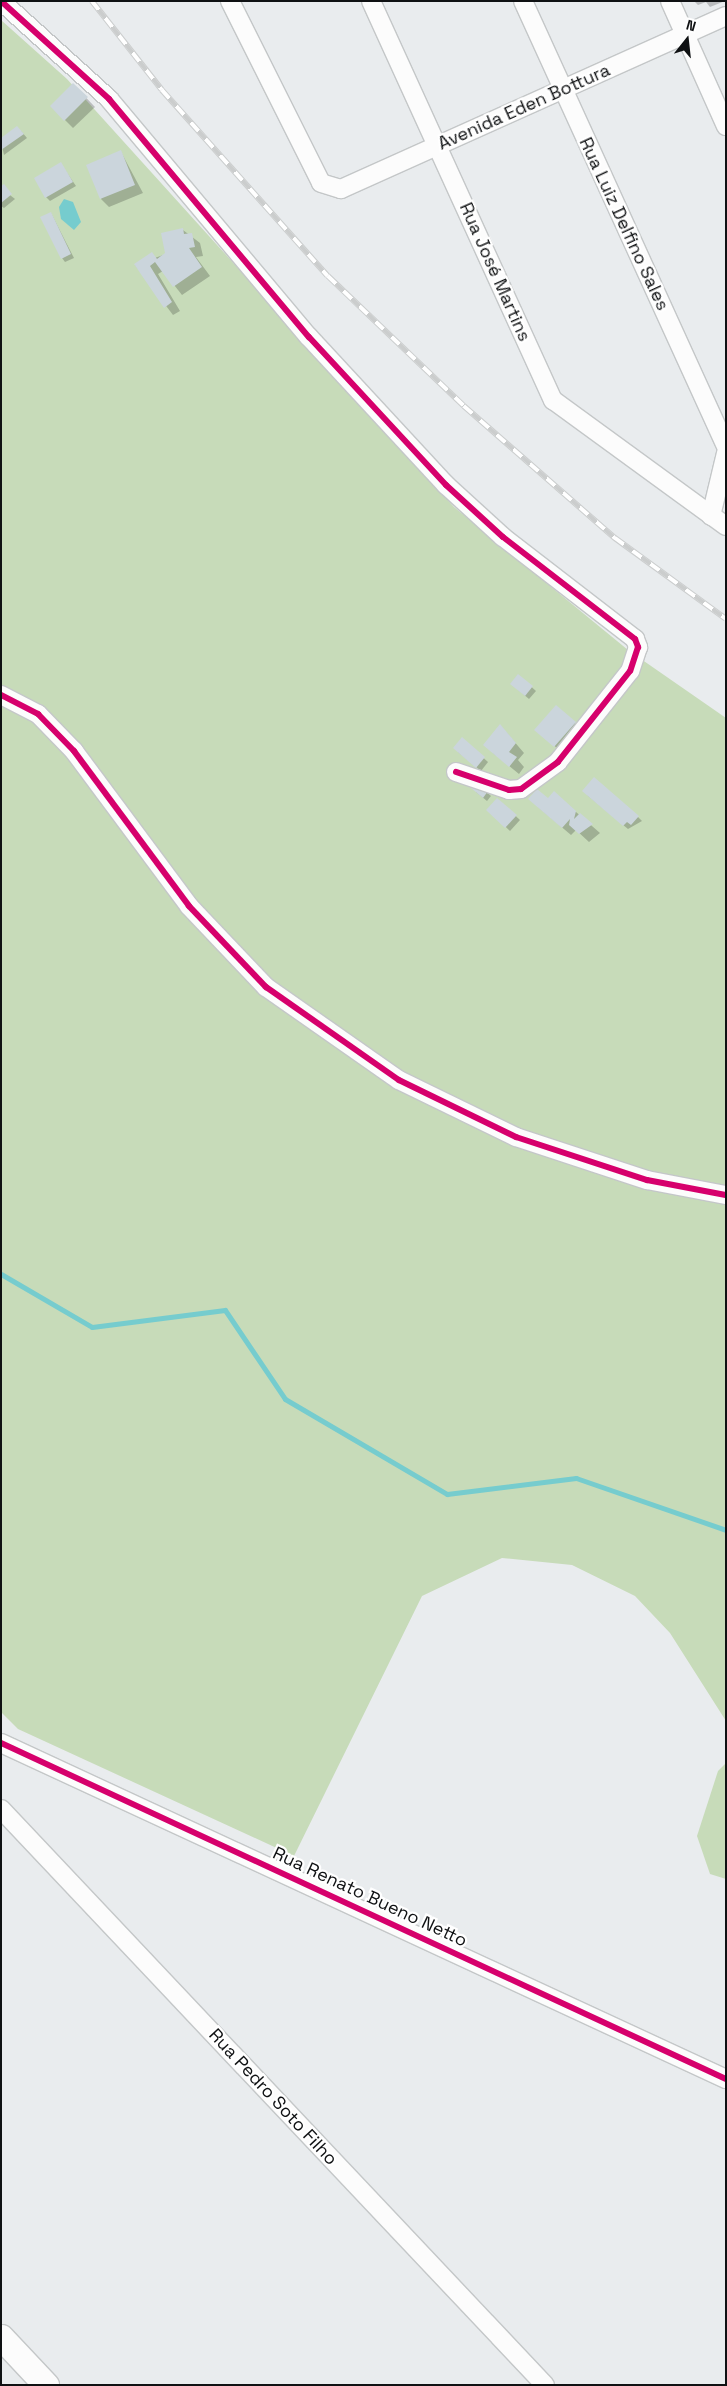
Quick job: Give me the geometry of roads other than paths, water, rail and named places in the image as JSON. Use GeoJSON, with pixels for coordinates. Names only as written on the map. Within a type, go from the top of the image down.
{"type":"FeatureCollection","features":[{"type":"Feature","properties":{"kind":"main road"},"geometry":{"type":"LineString","coordinates":[[1,2337],[46,2385]]}},
{"type":"Feature","properties":{"kind":"street"},"geometry":{"type":"LineString","coordinates":[[1,1],[108,99],[309,337],[446,485],[503,537],[635,639],[638,647],[630,671],[558,762],[515,790],[456,772]]}},
{"type":"Feature","properties":{"kind":"street","name":"Avenida Eden Bottura"},"geometry":{"type":"LineString","coordinates":[[230,1],[321,183],[341,189],[726,16]]}},
{"type":"Feature","properties":{"kind":"street","name":"Rua José Martins"},"geometry":{"type":"LineString","coordinates":[[371,1],[553,400],[679,494],[719,521]]}},
{"type":"Feature","properties":{"kind":"street","name":"Rua Luiz Delfino Sales"},"geometry":{"type":"LineString","coordinates":[[522,1],[726,446]]}},
{"type":"Feature","properties":{"kind":"street"},"geometry":{"type":"LineString","coordinates":[[670,1],[726,126]]}},
{"type":"Feature","properties":{"kind":"street"},"geometry":{"type":"LineString","coordinates":[[719,521],[726,452]]}},
{"type":"Feature","properties":{"kind":"street"},"geometry":{"type":"LineString","coordinates":[[1,696],[38,714],[74,751],[189,906],[266,987],[399,1080],[516,1137],[647,1180],[726,1195]]}},
{"type":"Feature","properties":{"kind":"street","name":"Rua Renato Bueno Netto"},"geometry":{"type":"LineString","coordinates":[[1,1743],[726,2079]]}},
{"type":"Feature","properties":{"kind":"street","name":"Rua Pedro Soto Filho"},"geometry":{"type":"LineString","coordinates":[[1,1809],[545,2385]]}},
{"type":"Feature","properties":{"kind":"water"},"geometry":{"type":"Polygon","coordinates":[[[64,199],[73,202],[81,222],[74,230],[61,219],[59,207],[64,199]]]}},
{"type":"Feature","properties":{"kind":"waterway"},"geometry":{"type":"LineString","coordinates":[[1,1274],[92,1327],[225,1310],[285,1399],[447,1494],[576,1478],[726,1530]]}},
{"type":"Feature","properties":{"kind":"railway"},"geometry":{"type":"LineString","coordinates":[[92,1],[162,90],[328,276],[464,406],[615,538],[726,619]]}}]}
